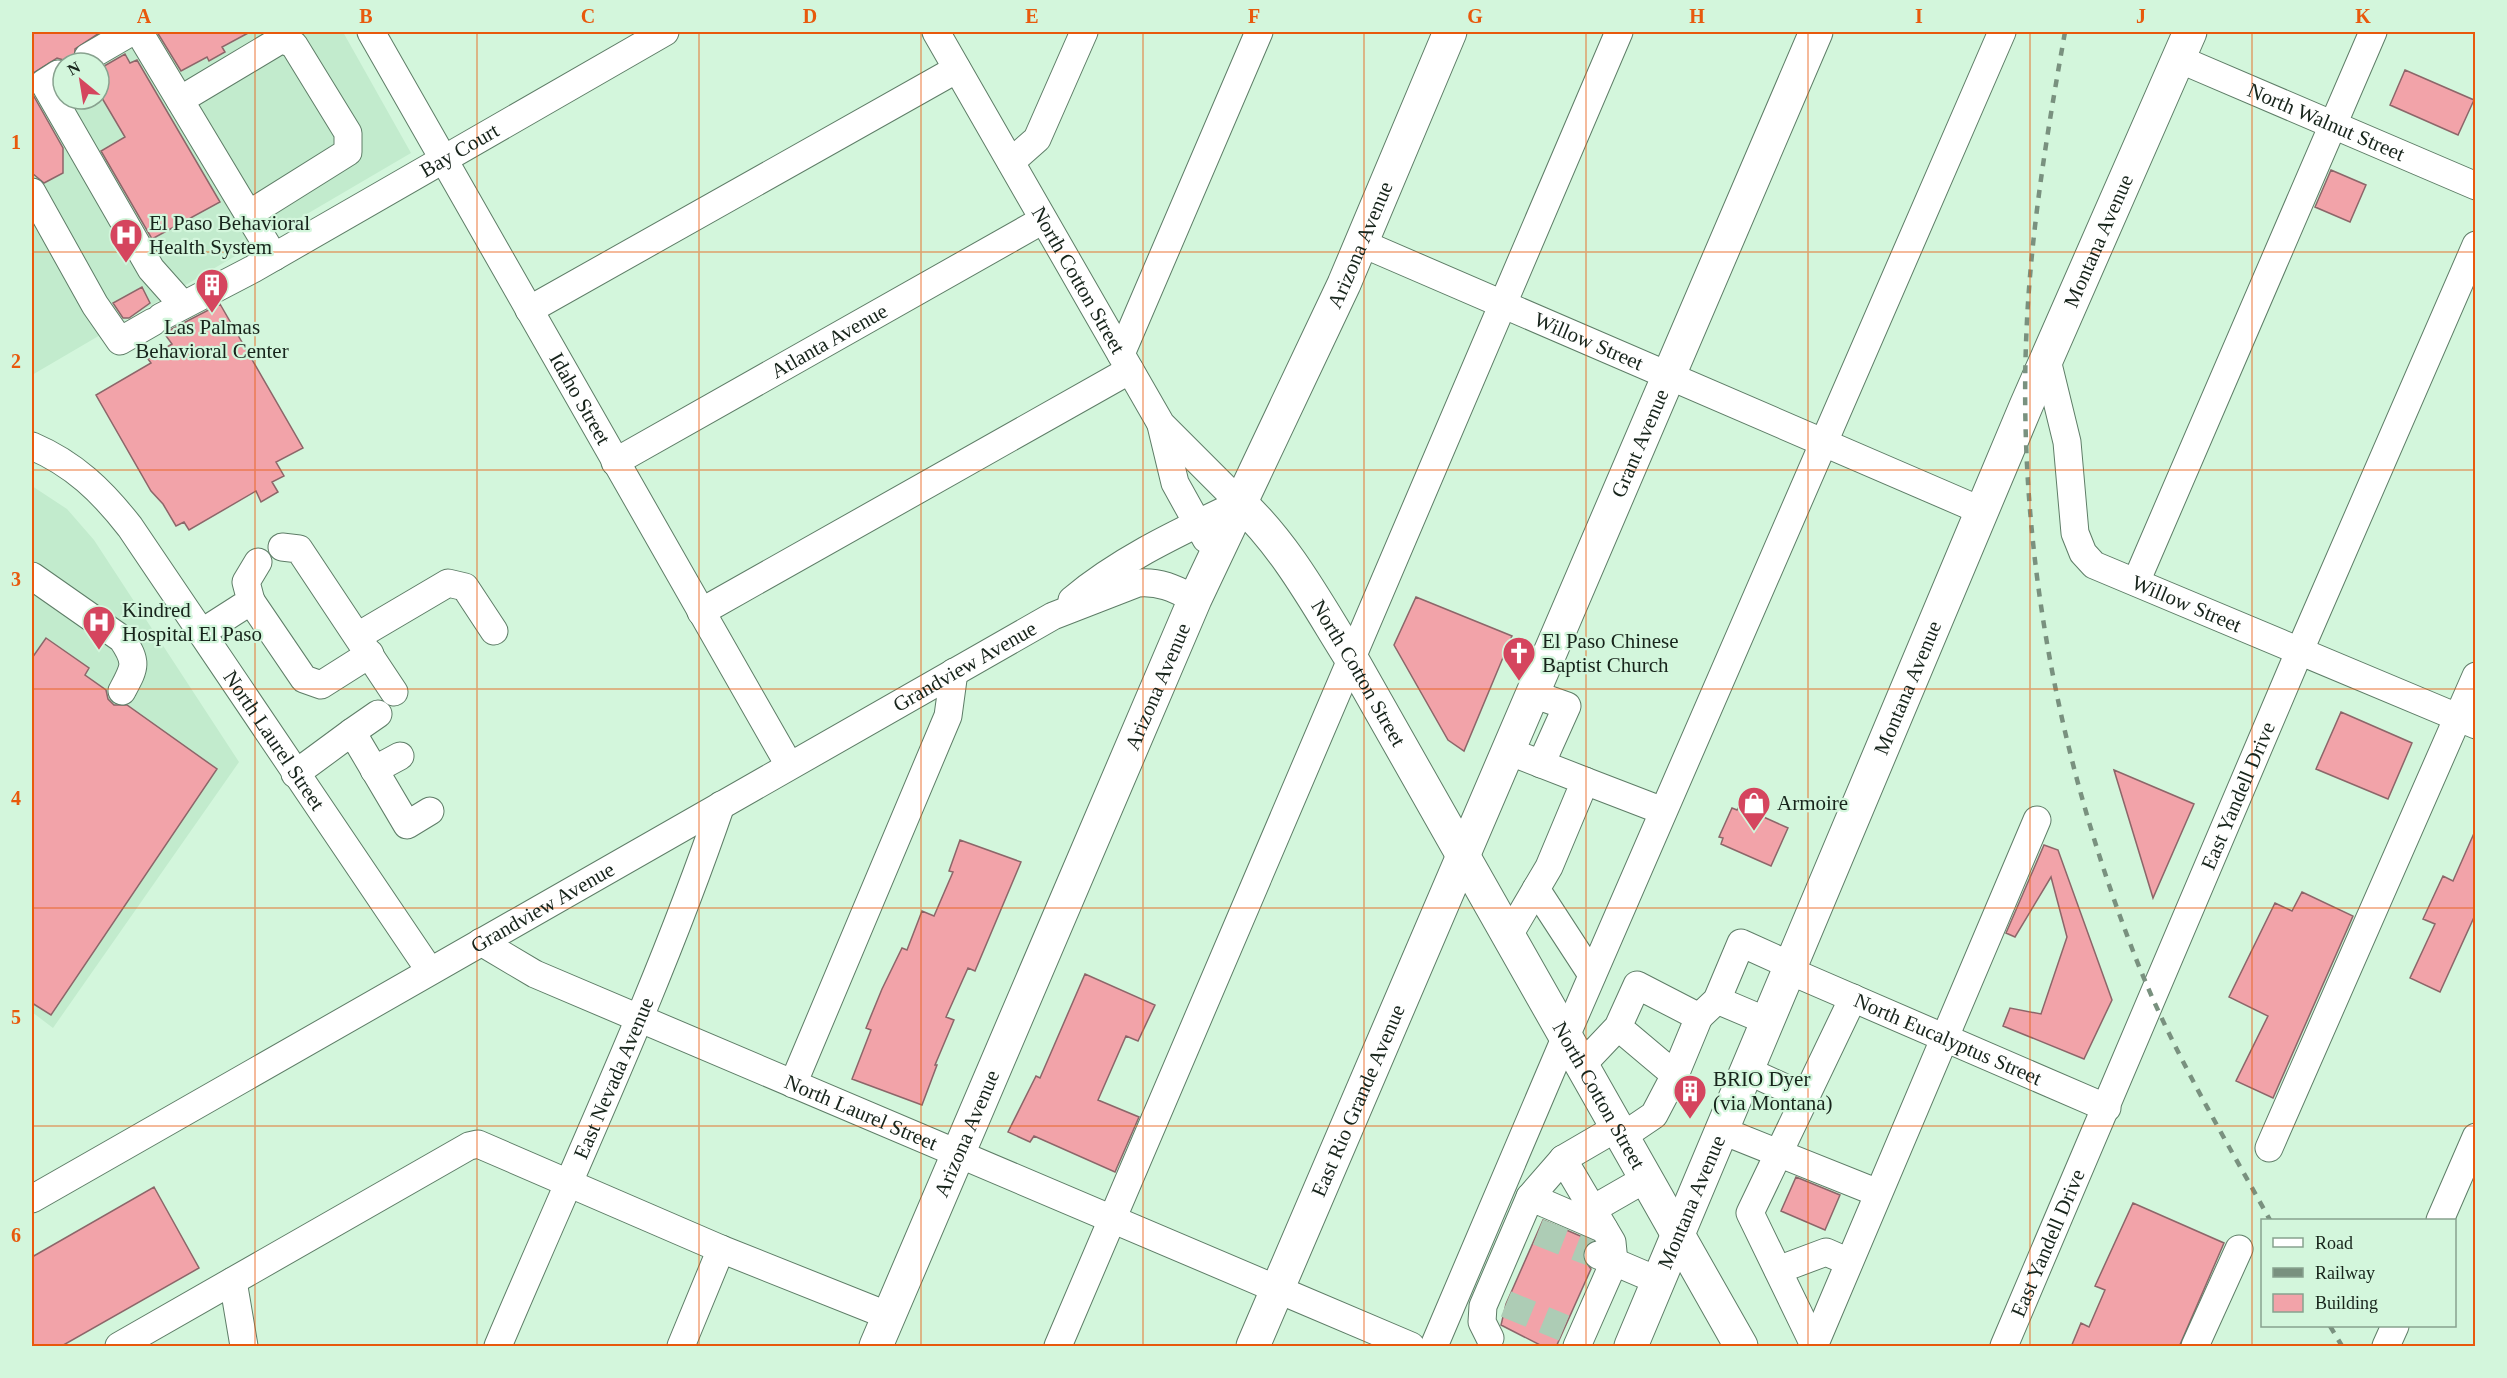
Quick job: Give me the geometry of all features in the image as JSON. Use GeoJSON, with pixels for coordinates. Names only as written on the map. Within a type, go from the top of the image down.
{"type":"FeatureCollection","features":[{"type":"Feature","properties":{"kind":"main road","name":"Arizona Avenue"},"geometry":{"type":"LineString","coordinates":[[876,1347],[1195,599],[1361,243],[1450,32]]}},
{"type":"Feature","properties":{"kind":"main road","name":"Grant Avenue"},"geometry":{"type":"LineString","coordinates":[[1463,855],[1671,377],[1816,32]]}},
{"type":"Feature","properties":{"kind":"main road","name":"Montana Avenue"},"geometry":{"type":"LineString","coordinates":[[1631,1347],[1982,511],[2184,45]]}},
{"type":"Feature","properties":{"kind":"main road","name":"North Cotton Street"},"geometry":{"type":"LineString","coordinates":[[1240,503],[1264,526],[1283,550],[1351,658],[1621,1131],[1741,1347]]}},
{"type":"Feature","properties":{"kind":"main road","name":"East Rio Grande Avenue"},"geometry":{"type":"LineString","coordinates":[[1253,1347],[1463,855]]}},
{"type":"Feature","properties":{"kind":"street"},"geometry":{"type":"LineString","coordinates":[[98,51],[131,32]]}},
{"type":"Feature","properties":{"kind":"street"},"geometry":{"type":"LineString","coordinates":[[139,32],[249,214],[263,263]]}},
{"type":"Feature","properties":{"kind":"street","name":"Idaho Street"},"geometry":{"type":"LineString","coordinates":[[371,32],[789,765]]}},
{"type":"Feature","properties":{"kind":"street","name":"Bay Court"},"geometry":{"type":"LineString","coordinates":[[32,192],[95,305],[120,341],[263,263],[665,32]]}},
{"type":"Feature","properties":{"kind":"street","name":"North Cotton Street"},"geometry":{"type":"LineString","coordinates":[[936,32],[1161,424],[1240,503]]}},
{"type":"Feature","properties":{"kind":"street"},"geometry":{"type":"LineString","coordinates":[[1011,162],[1037,139],[1084,32]]}},
{"type":"Feature","properties":{"kind":"street"},"geometry":{"type":"LineString","coordinates":[[701,612],[1125,362],[1259,32]]}},
{"type":"Feature","properties":{"kind":"street"},"geometry":{"type":"LineString","coordinates":[[1058,1347],[1619,32]]}},
{"type":"Feature","properties":{"kind":"street"},"geometry":{"type":"LineString","coordinates":[[1434,1347],[1592,975],[2002,32]]}},
{"type":"Feature","properties":{"kind":"street"},"geometry":{"type":"LineString","coordinates":[[2136,582],[2373,32]]}},
{"type":"Feature","properties":{"kind":"street"},"geometry":{"type":"LineString","coordinates":[[180,100],[282,39],[294,45],[348,133],[348,152],[249,214]]}},
{"type":"Feature","properties":{"kind":"street","name":"North Walnut Street"},"geometry":{"type":"LineString","coordinates":[[2184,45],[2333,126],[2475,186]]}},
{"type":"Feature","properties":{"kind":"street"},"geometry":{"type":"LineString","coordinates":[[529,310],[957,69]]}},
{"type":"Feature","properties":{"kind":"street"},"geometry":{"type":"LineString","coordinates":[[51,79],[44,83],[51,95]]}},
{"type":"Feature","properties":{"kind":"street"},"geometry":{"type":"LineString","coordinates":[[60,111],[152,269],[166,315]]}},
{"type":"Feature","properties":{"kind":"street","name":"Atlanta Avenue"},"geometry":{"type":"LineString","coordinates":[[615,462],[1043,220]]}},
{"type":"Feature","properties":{"kind":"street","name":"Willow Street"},"geometry":{"type":"LineString","coordinates":[[1361,243],[1982,511]]}},
{"type":"Feature","properties":{"kind":"street","name":"East Yandell Drive"},"geometry":{"type":"LineString","coordinates":[[2004,1347],[2475,245]]}},
{"type":"Feature","properties":{"kind":"street","name":"Willow Street"},"geometry":{"type":"LineString","coordinates":[[2047,360],[2067,442],[2076,533],[2080,547],[2094,565],[2467,721]]}},
{"type":"Feature","properties":{"kind":"street"},"geometry":{"type":"LineString","coordinates":[[1161,424],[1175,483],[1215,557]]}},
{"type":"Feature","properties":{"kind":"street","name":"North Laurel Street"},"geometry":{"type":"LineString","coordinates":[[32,446],[51,454],[80,472],[105,494],[130,527],[430,971]]}},
{"type":"Feature","properties":{"kind":"street","name":"Grandview Avenue"},"geometry":{"type":"LineString","coordinates":[[1053,616],[1097,579],[1198,523],[1240,503]]}},
{"type":"Feature","properties":{"kind":"street"},"geometry":{"type":"LineString","coordinates":[[282,547],[299,549],[394,692]]}},
{"type":"Feature","properties":{"kind":"street"},"geometry":{"type":"LineString","coordinates":[[258,562],[246,582],[251,601],[304,679],[321,685],[364,645],[448,583],[465,588],[494,631]]}},
{"type":"Feature","properties":{"kind":"street"},"geometry":{"type":"LineString","coordinates":[[32,576],[122,639],[132,654],[135,668],[122,691]]}},
{"type":"Feature","properties":{"kind":"street","name":"Grandview Avenue"},"geometry":{"type":"LineString","coordinates":[[32,1199],[1053,616],[1138,583],[1151,581],[1168,585],[1195,599]]}},
{"type":"Feature","properties":{"kind":"street"},"geometry":{"type":"LineString","coordinates":[[201,633],[251,601]]}},
{"type":"Feature","properties":{"kind":"street"},"geometry":{"type":"LineString","coordinates":[[793,1084],[948,717],[954,672]]}},
{"type":"Feature","properties":{"kind":"street"},"geometry":{"type":"LineString","coordinates":[[2270,1148],[2467,721],[2475,676]]}},
{"type":"Feature","properties":{"kind":"street"},"geometry":{"type":"LineString","coordinates":[[1533,694],[1567,706],[1541,764]]}},
{"type":"Feature","properties":{"kind":"street"},"geometry":{"type":"LineString","coordinates":[[295,774],[378,714]]}},
{"type":"Feature","properties":{"kind":"street"},"geometry":{"type":"LineString","coordinates":[[352,732],[407,825],[430,811]]}},
{"type":"Feature","properties":{"kind":"street"},"geometry":{"type":"LineString","coordinates":[[1508,751],[1663,811]]}},
{"type":"Feature","properties":{"kind":"street"},"geometry":{"type":"LineString","coordinates":[[374,770],[400,756]]}},
{"type":"Feature","properties":{"kind":"street"},"geometry":{"type":"LineString","coordinates":[[1509,935],[1549,867],[1584,781]]}},
{"type":"Feature","properties":{"kind":"street","name":"East Nevada Avenue"},"geometry":{"type":"LineString","coordinates":[[498,1347],[693,886],[721,804]]}},
{"type":"Feature","properties":{"kind":"street"},"geometry":{"type":"LineString","coordinates":[[1814,1346],[1943,1037],[2037,820]]}},
{"type":"Feature","properties":{"kind":"street"},"geometry":{"type":"LineString","coordinates":[[1536,889],[1592,975]]}},
{"type":"Feature","properties":{"kind":"street","name":"North Laurel Street"},"geometry":{"type":"LineString","coordinates":[[480,942],[535,974],[1411,1347]]}},
{"type":"Feature","properties":{"kind":"street","name":"North Eucalyptus Street"},"geometry":{"type":"LineString","coordinates":[[1708,1009],[1741,943],[1853,998],[2107,1107]]}},
{"type":"Feature","properties":{"kind":"street"},"geometry":{"type":"LineString","coordinates":[[1582,1065],[1618,1027],[1637,985],[1708,1009],[1769,1022]]}},
{"type":"Feature","properties":{"kind":"street"},"geometry":{"type":"LineString","coordinates":[[1814,1346],[1750,1213],[1853,998]]}},
{"type":"Feature","properties":{"kind":"street"},"geometry":{"type":"LineString","coordinates":[[1496,1344],[1482,1322],[1483,1306],[1497,1300],[1529,1227],[1530,1197],[1563,1159],[1654,1115],[1708,1009]]}},
{"type":"Feature","properties":{"kind":"street"},"geometry":{"type":"LineString","coordinates":[[1618,1027],[1675,1075]]}},
{"type":"Feature","properties":{"kind":"street"},"geometry":{"type":"LineString","coordinates":[[1748,1071],[1805,1097]]}},
{"type":"Feature","properties":{"kind":"street"},"geometry":{"type":"LineString","coordinates":[[1723,1131],[1878,1193]]}},
{"type":"Feature","properties":{"kind":"street"},"geometry":{"type":"LineString","coordinates":[[2441,1219],[2475,1137]]}},
{"type":"Feature","properties":{"kind":"street"},"geometry":{"type":"LineString","coordinates":[[119,1347],[469,1146],[478,1144],[721,1249],[889,1316]]}},
{"type":"Feature","properties":{"kind":"street"},"geometry":{"type":"LineString","coordinates":[[1563,1159],[1612,1242],[1574,1336]]}},
{"type":"Feature","properties":{"kind":"street"},"geometry":{"type":"LineString","coordinates":[[1598,1219],[1647,1178]]}},
{"type":"Feature","properties":{"kind":"street"},"geometry":{"type":"LineString","coordinates":[[1530,1197],[1598,1219]]}},
{"type":"Feature","properties":{"kind":"street"},"geometry":{"type":"LineString","coordinates":[[681,1347],[721,1249]]}},
{"type":"Feature","properties":{"kind":"street"},"geometry":{"type":"LineString","coordinates":[[2195,1347],[2239,1249]]}},
{"type":"Feature","properties":{"kind":"street"},"geometry":{"type":"LineString","coordinates":[[1778,1270],[1826,1252],[1849,1262]]}},
{"type":"Feature","properties":{"kind":"street"},"geometry":{"type":"LineString","coordinates":[[1606,1258],[1659,1281]]}},
{"type":"Feature","properties":{"kind":"street"},"geometry":{"type":"LineString","coordinates":[[233,1281],[244,1347]]}},
{"type":"Feature","properties":{"kind":"street"},"geometry":{"type":"LineString","coordinates":[[2386,1347],[2395,1327]]}},
{"type":"Feature","properties":{"kind":"shaded area","name":"El Paso Behavioral Health System"},"geometry":{"type":"Polygon","coordinates":[[[32,32],[343,32],[411,153],[32,375],[32,32]]]}},
{"type":"Feature","properties":{"kind":"shaded area","name":"Kindred Hospital El Paso"},"geometry":{"type":"Polygon","coordinates":[[[32,486],[67,509],[94,540],[239,762],[53,1028],[32,1012],[32,486]]]}},
{"type":"Feature","properties":{"kind":"building"},"geometry":{"type":"Polygon","coordinates":[[[32,32],[101,32],[75,51],[51,51],[51,62],[32,74],[32,32]]]}},
{"type":"Feature","properties":{"kind":"building"},"geometry":{"type":"Polygon","coordinates":[[[157,32],[250,32],[222,47],[225,52],[209,61],[207,57],[181,71],[157,32]]]}},
{"type":"Feature","properties":{"kind":"building"},"geometry":{"type":"Polygon","coordinates":[[[125,54],[130,63],[137,60],[220,202],[152,239],[101,151],[125,137],[110,111],[111,62],[125,54]]]}},
{"type":"Feature","properties":{"kind":"building"},"geometry":{"type":"Polygon","coordinates":[[[2405,70],[2474,100],[2458,135],[2390,105],[2405,70]]]}},
{"type":"Feature","properties":{"kind":"building"},"geometry":{"type":"Polygon","coordinates":[[[32,93],[63,148],[63,173],[44,183],[32,173],[32,93]]]}},
{"type":"Feature","properties":{"kind":"building"},"geometry":{"type":"Polygon","coordinates":[[[2331,170],[2366,185],[2350,222],[2315,207],[2331,170]]]}},
{"type":"Feature","properties":{"kind":"building"},"geometry":{"type":"Polygon","coordinates":[[[142,287],[150,303],[129,318],[123,318],[113,303],[142,287]]]}},
{"type":"Feature","properties":{"kind":"building","name":"Las Palmas Behavioral Center"},"geometry":{"type":"Polygon","coordinates":[[[220,304],[303,448],[276,462],[284,476],[272,482],[278,492],[261,502],[256,491],[189,530],[184,522],[176,526],[163,504],[151,491],[96,395],[151,363],[148,359],[172,344],[164,333],[220,304]]]}},
{"type":"Feature","properties":{"kind":"building"},"geometry":{"type":"Polygon","coordinates":[[[1416,597],[1512,636],[1464,751],[1448,740],[1394,645],[1416,597]]]}},
{"type":"Feature","properties":{"kind":"building","name":"Kindred Hospital El Paso"},"geometry":{"type":"Polygon","coordinates":[[[46,638],[89,668],[85,675],[106,690],[108,699],[114,705],[127,705],[217,769],[51,1015],[32,1003],[32,658],[46,638]]]}},
{"type":"Feature","properties":{"kind":"building"},"geometry":{"type":"Polygon","coordinates":[[[2341,712],[2412,743],[2388,799],[2316,769],[2341,712]]]}},
{"type":"Feature","properties":{"kind":"building"},"geometry":{"type":"Polygon","coordinates":[[[2114,770],[2194,804],[2153,898],[2114,770]]]}},
{"type":"Feature","properties":{"kind":"building","name":"Armoire"},"geometry":{"type":"Polygon","coordinates":[[[1739,806],[1788,828],[1771,866],[1721,844],[1723,838],[1719,837],[1732,808],[1737,810],[1739,806]]]}},
{"type":"Feature","properties":{"kind":"building"},"geometry":{"type":"Polygon","coordinates":[[[2475,831],[2475,915],[2440,992],[2410,978],[2435,924],[2423,919],[2443,876],[2453,881],[2475,831]]]}},
{"type":"Feature","properties":{"kind":"building"},"geometry":{"type":"Polygon","coordinates":[[[960,840],[1021,862],[975,971],[968,968],[946,1017],[954,1020],[935,1065],[937,1065],[922,1105],[852,1079],[871,1030],[866,1028],[882,989],[902,948],[907,950],[922,911],[934,916],[953,872],[949,871],[960,840]]]}},
{"type":"Feature","properties":{"kind":"building"},"geometry":{"type":"Polygon","coordinates":[[[2044,845],[2058,850],[2112,1000],[2084,1059],[2003,1026],[2010,1008],[2041,1014],[2067,937],[2051,877],[2015,937],[2006,933],[2044,845]]]}},
{"type":"Feature","properties":{"kind":"building"},"geometry":{"type":"Polygon","coordinates":[[[2302,892],[2353,916],[2273,1098],[2236,1081],[2268,1016],[2229,997],[2275,903],[2292,911],[2302,892]]]}},
{"type":"Feature","properties":{"kind":"building"},"geometry":{"type":"Polygon","coordinates":[[[1085,974],[1155,1005],[1138,1041],[1126,1036],[1098,1100],[1139,1117],[1115,1172],[1034,1136],[1030,1142],[1008,1132],[1036,1076],[1040,1078],[1085,974]]]}},
{"type":"Feature","properties":{"kind":"building"},"geometry":{"type":"Polygon","coordinates":[[[1796,1177],[1840,1195],[1825,1230],[1781,1211],[1796,1177]]]}},
{"type":"Feature","properties":{"kind":"building"},"geometry":{"type":"Polygon","coordinates":[[[154,1187],[199,1268],[60,1347],[32,1347],[32,1257],[154,1187]]]}},
{"type":"Feature","properties":{"kind":"building"},"geometry":{"type":"Polygon","coordinates":[[[2133,1203],[2224,1243],[2179,1347],[2071,1347],[2081,1323],[2089,1327],[2105,1290],[2095,1286],[2133,1203]]]}},
{"type":"Feature","properties":{"kind":"building"},"geometry":{"type":"Polygon","coordinates":[[[1543,1220],[1592,1241],[1584,1248],[1582,1256],[1591,1269],[1556,1347],[1544,1347],[1501,1325],[1506,1304],[1543,1220]]]}},
{"type":"Feature","properties":{"kind":"tunnel"},"geometry":{"type":"LineString","coordinates":[[1538,1232],[1597,1255]]}},
{"type":"Feature","properties":{"kind":"tunnel"},"geometry":{"type":"LineString","coordinates":[[1506,1304],[1564,1328]]}},
{"type":"Feature","properties":{"kind":"railway"},"geometry":{"type":"LineString","coordinates":[[2065,32],[2034,234],[2028,303],[2025,385],[2027,466],[2044,628],[2079,788],[2130,943],[2177,1050],[2269,1219]]}},
{"type":"Feature","properties":{"kind":"railway"},"geometry":{"type":"LineString","coordinates":[[2331,1327],[2342,1346]]}},
{"type":"Feature","properties":{"kind":"place","name":"El Paso Behavioral Health System"},"geometry":{"type":"Point","coordinates":[126,264]}},
{"type":"Feature","properties":{"kind":"place","name":"Las Palmas Behavioral Center"},"geometry":{"type":"Point","coordinates":[212,314]}},
{"type":"Feature","properties":{"kind":"place","name":"Kindred Hospital El Paso"},"geometry":{"type":"Point","coordinates":[99,651]}},
{"type":"Feature","properties":{"kind":"place","name":"El Paso Chinese Baptist Church"},"geometry":{"type":"Point","coordinates":[1519,682]}},
{"type":"Feature","properties":{"kind":"place","name":"Armoire"},"geometry":{"type":"Point","coordinates":[1754,832]}},
{"type":"Feature","properties":{"kind":"place","name":"BRIO Dyer (via Montana)"},"geometry":{"type":"Point","coordinates":[1690,1120]}}]}
